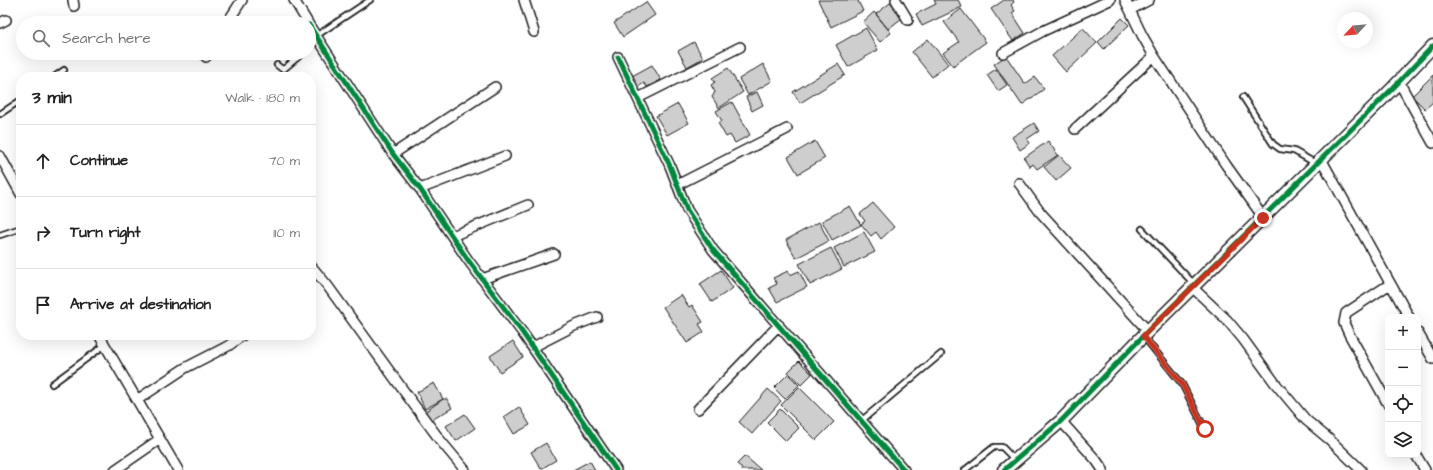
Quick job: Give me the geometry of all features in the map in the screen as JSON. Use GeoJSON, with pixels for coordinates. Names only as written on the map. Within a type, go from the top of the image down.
{"type":"FeatureCollection","features":[{"type":"Feature","properties":{"kind":"street"},"geometry":{"type":"LineString","coordinates":[[232,16],[242,0]]}},
{"type":"Feature","properties":{"kind":"street"},"geometry":{"type":"LineString","coordinates":[[294,0],[303,16]]}},
{"type":"Feature","properties":{"kind":"street"},"geometry":{"type":"LineString","coordinates":[[524,0],[534,32]]}},
{"type":"Feature","properties":{"kind":"street"},"geometry":{"type":"LineString","coordinates":[[896,0],[908,20]]}},
{"type":"Feature","properties":{"kind":"street"},"geometry":{"type":"LineString","coordinates":[[1003,53],[1043,31],[1110,0]]}},
{"type":"Feature","properties":{"kind":"street"},"geometry":{"type":"LineString","coordinates":[[1125,0],[1154,56],[1263,218]]}},
{"type":"Feature","properties":{"kind":"street"},"geometry":{"type":"LineString","coordinates":[[1130,10],[1149,0]]}},
{"type":"Feature","properties":{"kind":"street"},"geometry":{"type":"LineString","coordinates":[[317,38],[393,154],[420,189],[482,279],[533,347],[616,470]]}},
{"type":"Feature","properties":{"kind":"street"},"geometry":{"type":"LineString","coordinates":[[1004,470],[1061,421],[1146,333],[1399,82],[1433,46]]}},
{"type":"Feature","properties":{"kind":"street"},"geometry":{"type":"LineString","coordinates":[[638,98],[740,47]]}},
{"type":"Feature","properties":{"kind":"street"},"geometry":{"type":"LineString","coordinates":[[1075,129],[1154,56]]}},
{"type":"Feature","properties":{"kind":"street"},"geometry":{"type":"LineString","coordinates":[[618,57],[670,166],[687,210],[714,250],[904,470]]}},
{"type":"Feature","properties":{"kind":"street"},"geometry":{"type":"LineString","coordinates":[[1399,82],[1433,143]]}},
{"type":"Feature","properties":{"kind":"street"},"geometry":{"type":"LineString","coordinates":[[393,154],[495,87]]}},
{"type":"Feature","properties":{"kind":"street"},"geometry":{"type":"LineString","coordinates":[[677,185],[787,129]]}},
{"type":"Feature","properties":{"kind":"street"},"geometry":{"type":"LineString","coordinates":[[420,189],[505,156]]}},
{"type":"Feature","properties":{"kind":"street"},"geometry":{"type":"LineString","coordinates":[[0,157],[16,185]]}},
{"type":"Feature","properties":{"kind":"street"},"geometry":{"type":"LineString","coordinates":[[1319,162],[1407,314]]}},
{"type":"Feature","properties":{"kind":"street"},"geometry":{"type":"LineString","coordinates":[[1019,183],[1040,212],[1146,333]]}},
{"type":"Feature","properties":{"kind":"street"},"geometry":{"type":"LineString","coordinates":[[452,236],[528,205]]}},
{"type":"Feature","properties":{"kind":"street"},"geometry":{"type":"LineString","coordinates":[[482,279],[554,254]]}},
{"type":"Feature","properties":{"kind":"street"},"geometry":{"type":"LineString","coordinates":[[316,272],[353,320],[436,434],[465,470]]}},
{"type":"Feature","properties":{"kind":"street"},"geometry":{"type":"LineString","coordinates":[[1385,399],[1344,323],[1346,313],[1390,284]]}},
{"type":"Feature","properties":{"kind":"street"},"geometry":{"type":"LineString","coordinates":[[1194,286],[1243,339],[1275,383],[1306,420],[1330,440],[1360,470]]}},
{"type":"Feature","properties":{"kind":"street"},"geometry":{"type":"LineString","coordinates":[[533,347],[574,326],[597,317]]}},
{"type":"Feature","properties":{"kind":"street"},"geometry":{"type":"LineString","coordinates":[[698,409],[779,325]]}},
{"type":"Feature","properties":{"kind":"street"},"geometry":{"type":"LineString","coordinates":[[1421,338],[1433,359]]}},
{"type":"Feature","properties":{"kind":"street"},"geometry":{"type":"LineString","coordinates":[[102,340],[178,470]]}},
{"type":"Feature","properties":{"kind":"street"},"geometry":{"type":"LineString","coordinates":[[137,400],[185,368],[228,346],[236,340]]}},
{"type":"Feature","properties":{"kind":"street"},"geometry":{"type":"LineString","coordinates":[[1061,421],[1103,470]]}},
{"type":"Feature","properties":{"kind":"street"},"geometry":{"type":"LineString","coordinates":[[115,470],[160,439]]}},
{"type":"Feature","properties":{"kind":"street"},"geometry":{"type":"LineString","coordinates":[[1418,458],[1424,470]]}},
{"type":"Feature","properties":{"kind":"lane"},"geometry":{"type":"LineString","coordinates":[[317,38],[370,0]]}},
{"type":"Feature","properties":{"kind":"lane"},"geometry":{"type":"LineString","coordinates":[[277,65],[282,69],[294,60]]}},
{"type":"Feature","properties":{"kind":"lane"},"geometry":{"type":"LineString","coordinates":[[1243,98],[1273,144],[1280,150],[1294,151],[1319,162]]}},
{"type":"Feature","properties":{"kind":"lane"},"geometry":{"type":"LineString","coordinates":[[0,114],[16,103]]}},
{"type":"Feature","properties":{"kind":"lane"},"geometry":{"type":"LineString","coordinates":[[1142,229],[1194,286]]}},
{"type":"Feature","properties":{"kind":"lane"},"geometry":{"type":"LineString","coordinates":[[0,235],[16,230]]}},
{"type":"Feature","properties":{"kind":"lane"},"geometry":{"type":"LineString","coordinates":[[1146,333],[1182,384],[1205,429]]}},
{"type":"Feature","properties":{"kind":"lane"},"geometry":{"type":"LineString","coordinates":[[52,384],[105,345]]}},
{"type":"Feature","properties":{"kind":"lane"},"geometry":{"type":"LineString","coordinates":[[861,421],[941,354]]}},
{"type":"Feature","properties":{"kind":"lane"},"geometry":{"type":"LineString","coordinates":[[965,470],[994,447],[998,446],[1002,447],[1015,460]]}},
{"type":"Feature","properties":{"kind":"building"},"geometry":{"type":"Polygon","coordinates":[[[818,0],[859,0],[858,1],[863,11],[831,27],[818,0]]]}},
{"type":"Feature","properties":{"kind":"building"},"geometry":{"type":"Polygon","coordinates":[[[934,0],[958,0],[962,7],[922,26],[916,14],[936,4],[934,0]]]}},
{"type":"Feature","properties":{"kind":"building"},"geometry":{"type":"Polygon","coordinates":[[[1004,0],[1013,0],[1014,2],[1011,5],[1015,11],[1012,13],[1025,33],[1013,41],[991,9],[1004,0]]]}},
{"type":"Feature","properties":{"kind":"building"},"geometry":{"type":"Polygon","coordinates":[[[646,2],[655,15],[623,37],[614,23],[646,2]]]}},
{"type":"Feature","properties":{"kind":"building"},"geometry":{"type":"Polygon","coordinates":[[[890,3],[902,18],[888,29],[876,14],[890,3]]]}},
{"type":"Feature","properties":{"kind":"building"},"geometry":{"type":"Polygon","coordinates":[[[961,9],[986,42],[953,66],[943,53],[959,42],[944,22],[961,9]]]}},
{"type":"Feature","properties":{"kind":"building"},"geometry":{"type":"Polygon","coordinates":[[[874,12],[891,33],[880,42],[863,22],[874,12]]]}},
{"type":"Feature","properties":{"kind":"building"},"geometry":{"type":"Polygon","coordinates":[[[1122,18],[1129,25],[1104,49],[1098,42],[1122,18]]]}},
{"type":"Feature","properties":{"kind":"building"},"geometry":{"type":"Polygon","coordinates":[[[866,28],[878,50],[848,67],[836,45],[866,28]]]}},
{"type":"Feature","properties":{"kind":"building"},"geometry":{"type":"Polygon","coordinates":[[[1083,28],[1097,43],[1066,72],[1052,56],[1083,28]]]}},
{"type":"Feature","properties":{"kind":"building"},"geometry":{"type":"Polygon","coordinates":[[[928,39],[948,64],[932,77],[912,52],[928,39]]]}},
{"type":"Feature","properties":{"kind":"building"},"geometry":{"type":"Polygon","coordinates":[[[694,42],[703,58],[687,67],[678,51],[694,42]]]}},
{"type":"Feature","properties":{"kind":"building"},"geometry":{"type":"Polygon","coordinates":[[[1006,56],[1025,84],[1035,77],[1044,89],[1022,105],[994,64],[1006,56]]]}},
{"type":"Feature","properties":{"kind":"building"},"geometry":{"type":"Polygon","coordinates":[[[763,64],[772,81],[748,95],[739,79],[763,64]]]}},
{"type":"Feature","properties":{"kind":"building"},"geometry":{"type":"Polygon","coordinates":[[[838,64],[845,75],[800,103],[793,92],[838,64]]]}},
{"type":"Feature","properties":{"kind":"building"},"geometry":{"type":"Polygon","coordinates":[[[652,65],[661,80],[647,87],[644,83],[638,87],[632,76],[652,65]]]}},
{"type":"Feature","properties":{"kind":"building"},"geometry":{"type":"Polygon","coordinates":[[[728,68],[743,92],[719,108],[712,97],[715,92],[711,85],[715,82],[712,78],[728,68]]]}},
{"type":"Feature","properties":{"kind":"building"},"geometry":{"type":"Polygon","coordinates":[[[996,69],[1007,85],[998,91],[987,75],[996,69]]]}},
{"type":"Feature","properties":{"kind":"building"},"geometry":{"type":"Polygon","coordinates":[[[1433,75],[1433,102],[1425,109],[1412,96],[1433,75]]]}},
{"type":"Feature","properties":{"kind":"building"},"geometry":{"type":"Polygon","coordinates":[[[757,92],[763,105],[752,111],[746,97],[757,92]]]}},
{"type":"Feature","properties":{"kind":"building"},"geometry":{"type":"Polygon","coordinates":[[[732,102],[750,135],[735,143],[730,135],[726,137],[718,123],[722,121],[716,111],[732,102]]]}},
{"type":"Feature","properties":{"kind":"building"},"geometry":{"type":"Polygon","coordinates":[[[678,104],[689,123],[667,135],[656,116],[678,104]]]}},
{"type":"Feature","properties":{"kind":"building"},"geometry":{"type":"Polygon","coordinates":[[[1034,123],[1039,131],[1027,139],[1030,143],[1020,150],[1012,137],[1034,123]]]}},
{"type":"Feature","properties":{"kind":"building"},"geometry":{"type":"Polygon","coordinates":[[[815,141],[825,158],[798,174],[788,157],[815,141]]]}},
{"type":"Feature","properties":{"kind":"building"},"geometry":{"type":"Polygon","coordinates":[[[1048,141],[1058,155],[1037,169],[1033,164],[1030,167],[1024,158],[1048,141]]]}},
{"type":"Feature","properties":{"kind":"building"},"geometry":{"type":"Polygon","coordinates":[[[1059,155],[1071,168],[1056,181],[1044,167],[1059,155]]]}},
{"type":"Feature","properties":{"kind":"building"},"geometry":{"type":"Polygon","coordinates":[[[873,203],[894,227],[881,239],[876,232],[871,236],[861,224],[865,221],[860,214],[873,203]]]}},
{"type":"Feature","properties":{"kind":"building"},"geometry":{"type":"Polygon","coordinates":[[[850,206],[861,225],[832,240],[822,221],[850,206]]]}},
{"type":"Feature","properties":{"kind":"building"},"geometry":{"type":"Polygon","coordinates":[[[819,222],[829,241],[796,258],[786,240],[819,222]]]}},
{"type":"Feature","properties":{"kind":"building"},"geometry":{"type":"Polygon","coordinates":[[[864,232],[875,252],[844,267],[834,248],[864,232]]]}},
{"type":"Feature","properties":{"kind":"building"},"geometry":{"type":"Polygon","coordinates":[[[831,248],[842,269],[810,285],[799,264],[831,248]]]}},
{"type":"Feature","properties":{"kind":"building"},"geometry":{"type":"Polygon","coordinates":[[[721,270],[733,288],[712,302],[700,284],[721,270]]]}},
{"type":"Feature","properties":{"kind":"building"},"geometry":{"type":"Polygon","coordinates":[[[788,271],[790,275],[799,271],[807,287],[777,302],[769,288],[777,284],[773,278],[788,271]]]}},
{"type":"Feature","properties":{"kind":"building"},"geometry":{"type":"Polygon","coordinates":[[[681,295],[689,307],[692,305],[703,322],[699,324],[704,332],[687,343],[663,307],[681,295]]]}},
{"type":"Feature","properties":{"kind":"building"},"geometry":{"type":"Polygon","coordinates":[[[513,341],[523,357],[500,372],[490,356],[513,341]]]}},
{"type":"Feature","properties":{"kind":"building"},"geometry":{"type":"Polygon","coordinates":[[[799,361],[812,374],[801,385],[788,372],[799,361]]]}},
{"type":"Feature","properties":{"kind":"building"},"geometry":{"type":"Polygon","coordinates":[[[788,374],[799,385],[785,399],[774,388],[788,374]]]}},
{"type":"Feature","properties":{"kind":"building"},"geometry":{"type":"Polygon","coordinates":[[[434,383],[443,399],[425,409],[417,392],[434,383]]]}},
{"type":"Feature","properties":{"kind":"building"},"geometry":{"type":"Polygon","coordinates":[[[799,387],[834,422],[816,440],[781,405],[799,387]]]}},
{"type":"Feature","properties":{"kind":"building"},"geometry":{"type":"Polygon","coordinates":[[[768,389],[781,401],[752,434],[739,422],[768,389]]]}},
{"type":"Feature","properties":{"kind":"building"},"geometry":{"type":"Polygon","coordinates":[[[443,399],[447,399],[452,408],[430,421],[425,412],[443,399]]]}},
{"type":"Feature","properties":{"kind":"building"},"geometry":{"type":"Polygon","coordinates":[[[519,407],[530,425],[514,434],[504,417],[519,407]]]}},
{"type":"Feature","properties":{"kind":"building"},"geometry":{"type":"Polygon","coordinates":[[[780,409],[799,428],[786,441],[767,422],[780,409]]]}},
{"type":"Feature","properties":{"kind":"building"},"geometry":{"type":"Polygon","coordinates":[[[465,414],[475,428],[456,441],[446,426],[465,414]]]}},
{"type":"Feature","properties":{"kind":"building"},"geometry":{"type":"Polygon","coordinates":[[[546,443],[556,460],[541,469],[531,452],[546,443]]]}},
{"type":"Feature","properties":{"kind":"building"},"geometry":{"type":"Polygon","coordinates":[[[745,456],[761,470],[740,470],[742,468],[737,464],[745,456]]]}},
{"type":"Feature","properties":{"kind":"building"},"geometry":{"type":"Polygon","coordinates":[[[590,461],[595,470],[573,470],[590,461]]]}},
{"type":"Feature","properties":{"kind":"cycle path"},"geometry":{"type":"LineString","coordinates":[[316,36],[393,154],[420,189],[468,260],[522,332],[616,470]]}},
{"type":"Feature","properties":{"kind":"cycle path"},"geometry":{"type":"LineString","coordinates":[[1004,470],[1061,421],[1148,331],[1393,88],[1433,46]]}},
{"type":"Feature","properties":{"kind":"cycle path"},"geometry":{"type":"LineString","coordinates":[[618,57],[670,166],[687,210],[713,250],[904,470]]}},
{"type":"Feature","properties":{"kind":"route"},"geometry":{"type":"LineString","coordinates":[[1205,429],[1182,384],[1143,336],[1263,218]]}}]}
